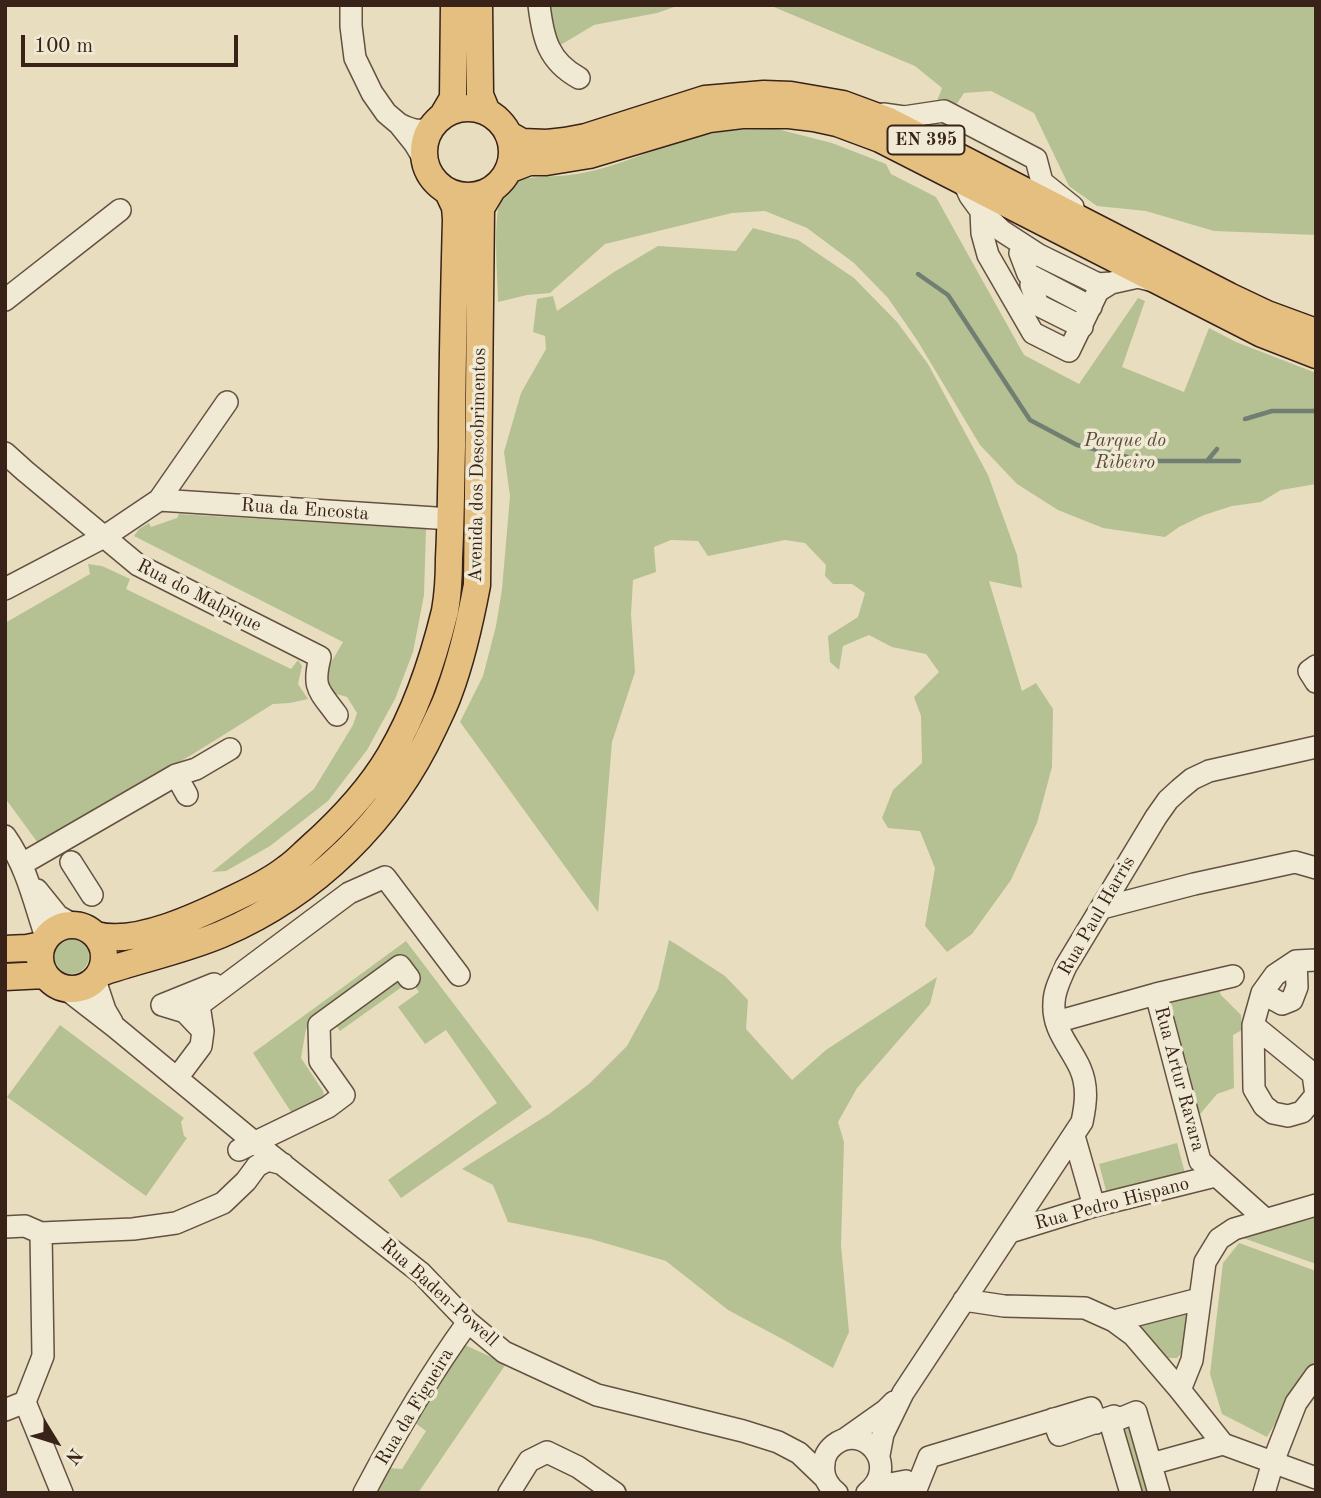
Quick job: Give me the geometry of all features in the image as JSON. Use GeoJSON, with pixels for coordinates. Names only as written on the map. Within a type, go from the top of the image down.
{"type":"FeatureCollection","features":[{"type":"Feature","properties":{"kind":"main road"},"geometry":{"type":"LineString","coordinates":[[437,122],[454,110],[465,108],[476,108],[496,117],[508,134],[512,152],[500,179],[482,194],[459,195],[448,192],[436,183],[428,172],[424,159],[425,139],[453,98],[454,5]]}},
{"type":"Feature","properties":{"kind":"main road"},"geometry":{"type":"LineString","coordinates":[[479,5],[480,95],[487,112]]}},
{"type":"Feature","properties":{"kind":"main road","name":"EN 395"},"geometry":{"type":"LineString","coordinates":[[508,134],[522,142],[565,141],[586,137],[705,99],[740,95],[791,95],[842,104],[889,121],[1267,314],[1316,332]]}},
{"type":"Feature","properties":{"kind":"main road","name":"EN 395"},"geometry":{"type":"LineString","coordinates":[[500,179],[529,162],[589,155],[709,119],[764,114],[837,123],[880,139],[1262,334],[1316,355]]}},
{"type":"Feature","properties":{"kind":"main road","name":"Avenida dos Descobrimentos"},"geometry":{"type":"LineString","coordinates":[[98,976],[120,966],[187,948],[275,907],[319,876],[349,850],[389,804],[423,751],[449,696],[466,640],[477,585],[481,208],[500,179]]}},
{"type":"Feature","properties":{"kind":"main road","name":"Avenida dos Descobrimentos"},"geometry":{"type":"LineString","coordinates":[[84,930],[118,938],[147,932],[201,915],[253,889],[287,868],[329,830],[364,792],[390,755],[411,716],[445,609],[451,519],[456,219],[448,192]]}},
{"type":"Feature","properties":{"kind":"main road"},"geometry":{"type":"LineString","coordinates":[[5,977],[56,982],[82,988],[98,976],[105,957],[101,942],[84,930],[62,926],[53,930],[44,941],[40,955],[41,966],[56,982]]}},
{"type":"Feature","properties":{"kind":"main road"},"geometry":{"type":"LineString","coordinates":[[5,949],[27,948],[44,941]]}},
{"type":"Feature","properties":{"kind":"street"},"geometry":{"type":"LineString","coordinates":[[351,5],[355,58],[372,93],[386,113],[415,144],[424,159]]}},
{"type":"Feature","properties":{"kind":"street"},"geometry":{"type":"LineString","coordinates":[[539,5],[546,44],[566,71],[579,78]]}},
{"type":"Feature","properties":{"kind":"street"},"geometry":{"type":"LineString","coordinates":[[399,124],[418,132],[437,122]]}},
{"type":"Feature","properties":{"kind":"street"},"geometry":{"type":"LineString","coordinates":[[962,181],[981,211],[1002,231],[1039,255],[1098,284],[1091,309],[1069,351],[1033,333],[988,255],[982,233],[981,211]]}},
{"type":"Feature","properties":{"kind":"street"},"geometry":{"type":"LineString","coordinates":[[5,300],[120,210]]}},
{"type":"Feature","properties":{"kind":"street"},"geometry":{"type":"LineString","coordinates":[[1002,231],[1031,284],[1042,337]]}},
{"type":"Feature","properties":{"kind":"street"},"geometry":{"type":"LineString","coordinates":[[1091,309],[1138,277],[1159,282]]}},
{"type":"Feature","properties":{"kind":"street"},"geometry":{"type":"LineString","coordinates":[[1031,284],[1091,309]]}},
{"type":"Feature","properties":{"kind":"street"},"geometry":{"type":"LineString","coordinates":[[1031,284],[1091,309]]}},
{"type":"Feature","properties":{"kind":"street"},"geometry":{"type":"LineString","coordinates":[[1031,284],[1091,309]]}},
{"type":"Feature","properties":{"kind":"street"},"geometry":{"type":"LineString","coordinates":[[5,589],[104,537],[159,500],[227,402]]}},
{"type":"Feature","properties":{"kind":"street","name":"Rua do Malpique"},"geometry":{"type":"LineString","coordinates":[[5,453],[138,565],[320,657],[315,676],[317,688],[337,715]]}},
{"type":"Feature","properties":{"kind":"street","name":"Rua da Encosta"},"geometry":{"type":"LineString","coordinates":[[159,500],[451,519]]}},
{"type":"Feature","properties":{"kind":"street"},"geometry":{"type":"LineString","coordinates":[[1316,666],[1309,671],[1316,682]]}},
{"type":"Feature","properties":{"kind":"street","name":"Rua Paul Harris"},"geometry":{"type":"LineString","coordinates":[[871,1490],[879,1479],[881,1470],[883,1434],[903,1393],[1082,1122],[1086,1096],[1084,1082],[1056,1022],[1054,1002],[1066,966],[1156,817],[1180,789],[1192,779],[1209,772],[1316,747]]}},
{"type":"Feature","properties":{"kind":"street"},"geometry":{"type":"LineString","coordinates":[[24,870],[176,775],[196,769],[230,749]]}},
{"type":"Feature","properties":{"kind":"street"},"geometry":{"type":"LineString","coordinates":[[1273,757],[1316,758]]}},
{"type":"Feature","properties":{"kind":"street"},"geometry":{"type":"LineString","coordinates":[[176,775],[187,795]]}},
{"type":"Feature","properties":{"kind":"street"},"geometry":{"type":"LineString","coordinates":[[5,836],[24,870],[58,916],[84,930]]}},
{"type":"Feature","properties":{"kind":"street"},"geometry":{"type":"LineString","coordinates":[[71,862],[92,895]]}},
{"type":"Feature","properties":{"kind":"street"},"geometry":{"type":"LineString","coordinates":[[1102,908],[1294,862],[1316,868]]}},
{"type":"Feature","properties":{"kind":"street"},"geometry":{"type":"LineString","coordinates":[[24,870],[44,941]]}},
{"type":"Feature","properties":{"kind":"street"},"geometry":{"type":"LineString","coordinates":[[177,1078],[201,1046],[203,1031],[199,1004],[349,894],[385,877],[459,975]]}},
{"type":"Feature","properties":{"kind":"street"},"geometry":{"type":"LineString","coordinates":[[1253,1025],[1262,993],[1282,1004],[1292,1000],[1306,960]]}},
{"type":"Feature","properties":{"kind":"street"},"geometry":{"type":"LineString","coordinates":[[198,1213],[220,1195],[236,1172],[247,1146],[328,1107],[344,1095],[320,1061],[319,1024],[400,966],[409,978]]}},
{"type":"Feature","properties":{"kind":"street"},"geometry":{"type":"LineString","coordinates":[[203,1031],[185,1012],[162,1004],[239,975]]}},
{"type":"Feature","properties":{"kind":"street","name":"Rua Baden-Powell"},"geometry":{"type":"LineString","coordinates":[[98,976],[105,1010],[115,1027]]}},
{"type":"Feature","properties":{"kind":"street","name":"Rua Artur Ravara"},"geometry":{"type":"LineString","coordinates":[[1056,1022],[1233,976]]}},
{"type":"Feature","properties":{"kind":"street","name":"Rua Baden-Powell"},"geometry":{"type":"LineString","coordinates":[[56,982],[223,1117],[247,1146],[283,1164],[421,1273],[468,1322],[505,1352],[597,1395],[778,1442]]}},
{"type":"Feature","properties":{"kind":"street","name":"Rua Artur Ravara"},"geometry":{"type":"LineString","coordinates":[[1156,994],[1200,1161],[1265,1219]]}},
{"type":"Feature","properties":{"kind":"street"},"geometry":{"type":"LineString","coordinates":[[1074,1136],[1094,1206]]}},
{"type":"Feature","properties":{"kind":"street"},"geometry":{"type":"LineString","coordinates":[[247,1146],[257,1152],[257,1166]]}},
{"type":"Feature","properties":{"kind":"street"},"geometry":{"type":"LineString","coordinates":[[5,1227],[25,1226],[41,1233],[133,1229],[176,1223],[223,1203],[257,1166],[268,1160],[283,1164]]}},
{"type":"Feature","properties":{"kind":"street","name":"Rua Pedro Hispano"},"geometry":{"type":"LineString","coordinates":[[1010,1232],[1094,1206],[1215,1176]]}},
{"type":"Feature","properties":{"kind":"street"},"geometry":{"type":"LineString","coordinates":[[1180,1390],[1192,1360],[1205,1262],[1219,1239],[1234,1229],[1316,1205]]}},
{"type":"Feature","properties":{"kind":"street"},"geometry":{"type":"LineString","coordinates":[[41,1233],[43,1356],[15,1406],[62,1493]]}},
{"type":"Feature","properties":{"kind":"street"},"geometry":{"type":"LineString","coordinates":[[1114,1321],[1199,1299]]}},
{"type":"Feature","properties":{"kind":"street"},"geometry":{"type":"LineString","coordinates":[[964,1300],[1004,1306],[1085,1308],[1114,1321],[1132,1335],[1223,1444],[1316,1478]]}},
{"type":"Feature","properties":{"kind":"street","name":"Rua da Figueira"},"geometry":{"type":"LineString","coordinates":[[364,1493],[439,1365],[468,1322]]}},
{"type":"Feature","properties":{"kind":"street"},"geometry":{"type":"LineString","coordinates":[[1264,1493],[1273,1462],[1297,1403],[1315,1377]]}},
{"type":"Feature","properties":{"kind":"street","name":"Rua Paul Harris"},"geometry":{"type":"LineString","coordinates":[[841,1441],[886,1410],[903,1393]]}},
{"type":"Feature","properties":{"kind":"street"},"geometry":{"type":"LineString","coordinates":[[917,1487],[929,1457],[1091,1408],[1102,1421],[1131,1493]]}},
{"type":"Feature","properties":{"kind":"street"},"geometry":{"type":"LineString","coordinates":[[1102,1421],[1114,1416],[1119,1419],[1136,1412],[1159,1493]]}},
{"type":"Feature","properties":{"kind":"street"},"geometry":{"type":"LineString","coordinates":[[778,1442],[819,1444],[855,1438],[873,1447],[880,1458],[917,1487]]}},
{"type":"Feature","properties":{"kind":"street"},"geometry":{"type":"LineString","coordinates":[[829,1487],[823,1467],[825,1457],[830,1448],[841,1441]]}},
{"type":"Feature","properties":{"kind":"street"},"geometry":{"type":"LineString","coordinates":[[778,1442],[799,1453],[829,1487]]}},
{"type":"Feature","properties":{"kind":"street"},"geometry":{"type":"LineString","coordinates":[[1151,1464],[1223,1444]]}},
{"type":"Feature","properties":{"kind":"street"},"geometry":{"type":"LineString","coordinates":[[509,1493],[529,1461],[547,1452],[579,1467],[615,1493]]}},
{"type":"Feature","properties":{"kind":"street"},"geometry":{"type":"LineString","coordinates":[[871,1490],[917,1487]]}},
{"type":"Feature","properties":{"kind":"green space"},"geometry":{"type":"Polygon","coordinates":[[[539,5],[680,5],[657,13],[594,25],[559,46],[539,5]]]}},
{"type":"Feature","properties":{"kind":"green space"},"geometry":{"type":"Polygon","coordinates":[[[769,5],[1316,5],[1316,235],[1214,231],[1146,211],[1097,206],[1069,186],[1034,113],[991,91],[964,93],[956,105],[937,101],[942,88],[915,66],[769,5]]]}},
{"type":"Feature","properties":{"kind":"green space","name":"Parque do Ribeiro"},"geometry":{"type":"Polygon","coordinates":[[[777,129],[832,143],[886,164],[891,174],[936,197],[1024,355],[1079,384],[1138,298],[1145,301],[1122,367],[1184,392],[1209,328],[1236,342],[1316,373],[1316,484],[1281,490],[1261,502],[1232,506],[1204,515],[1165,537],[1103,528],[1058,510],[1017,484],[980,445],[917,340],[888,298],[854,263],[807,228],[765,211],[732,213],[605,244],[550,293],[498,302],[498,213],[500,200],[509,185],[534,177],[569,175],[601,169],[703,135],[734,130],[777,129]]]}},
{"type":"Feature","properties":{"kind":"green space"},"geometry":{"type":"Polygon","coordinates":[[[753,228],[798,240],[854,278],[897,322],[928,364],[988,475],[1017,555],[1022,588],[989,581],[1022,691],[1036,683],[1053,709],[1052,767],[1037,823],[1011,880],[972,934],[947,952],[925,926],[935,868],[920,831],[888,828],[882,818],[893,790],[922,763],[921,716],[914,697],[939,672],[926,654],[892,647],[869,635],[843,646],[839,670],[830,662],[828,636],[858,617],[865,593],[852,584],[833,584],[825,576],[826,565],[805,543],[785,540],[708,556],[698,541],[671,540],[654,547],[656,572],[633,580],[631,614],[635,672],[612,742],[598,912],[460,722],[483,676],[496,626],[510,496],[504,452],[521,393],[546,349],[545,336],[533,332],[537,299],[553,296],[557,311],[658,246],[736,251],[753,228]]]}},
{"type":"Feature","properties":{"kind":"green space"},"geometry":{"type":"Polygon","coordinates":[[[179,514],[426,529],[424,595],[413,652],[395,699],[367,750],[328,801],[270,846],[226,871],[212,872],[314,789],[353,725],[357,713],[347,697],[333,693],[325,685],[325,673],[343,642],[134,536],[149,523],[151,527],[177,518],[179,514]]]}},
{"type":"Feature","properties":{"kind":"green space"},"geometry":{"type":"Polygon","coordinates":[[[88,564],[102,566],[130,579],[126,589],[291,669],[298,660],[302,666],[298,684],[308,699],[273,704],[193,754],[38,843],[5,798],[5,623],[90,574],[88,564]]]}},
{"type":"Feature","properties":{"kind":"green space"},"geometry":{"type":"Polygon","coordinates":[[[71,938],[83,944],[89,956],[83,968],[71,974],[59,968],[53,956],[59,944],[71,938]]]}},
{"type":"Feature","properties":{"kind":"green space"},"geometry":{"type":"Polygon","coordinates":[[[669,940],[725,976],[748,1000],[746,1029],[792,1080],[826,1050],[937,977],[930,1004],[857,1088],[838,1122],[844,1142],[841,1245],[849,1332],[833,1368],[728,1310],[666,1261],[591,1239],[508,1222],[493,1185],[462,1169],[549,1114],[589,1084],[627,1046],[658,989],[669,940]]]}},
{"type":"Feature","properties":{"kind":"green space"},"geometry":{"type":"Polygon","coordinates":[[[406,941],[532,1107],[401,1198],[388,1180],[497,1103],[446,1030],[425,1044],[398,1007],[419,992],[410,980],[403,959],[306,1029],[301,1058],[323,1091],[324,1097],[321,1100],[293,1115],[253,1053],[406,941]]]}},
{"type":"Feature","properties":{"kind":"green space"},"geometry":{"type":"Polygon","coordinates":[[[394,977],[406,984],[340,1031],[332,1020],[394,977]]]}},
{"type":"Feature","properties":{"kind":"green space"},"geometry":{"type":"Polygon","coordinates":[[[1217,986],[1221,995],[1241,1015],[1242,1030],[1233,1035],[1234,1088],[1217,1094],[1196,1119],[1166,1000],[1217,986]]]}},
{"type":"Feature","properties":{"kind":"green space"},"geometry":{"type":"Polygon","coordinates":[[[60,1025],[184,1118],[181,1122],[184,1136],[187,1138],[146,1196],[7,1097],[60,1025]]]}},
{"type":"Feature","properties":{"kind":"green space"},"geometry":{"type":"Polygon","coordinates":[[[1177,1143],[1186,1177],[1108,1198],[1099,1164],[1177,1143]]]}},
{"type":"Feature","properties":{"kind":"green space"},"geometry":{"type":"Polygon","coordinates":[[[1316,1218],[1316,1264],[1243,1238],[1267,1230],[1316,1218]]]}},
{"type":"Feature","properties":{"kind":"green space"},"geometry":{"type":"Polygon","coordinates":[[[1239,1243],[1316,1271],[1316,1363],[1267,1437],[1222,1414],[1210,1374],[1223,1263],[1239,1243]]]}},
{"type":"Feature","properties":{"kind":"green space"},"geometry":{"type":"Polygon","coordinates":[[[1188,1308],[1185,1349],[1177,1358],[1168,1358],[1135,1322],[1188,1308]]]}},
{"type":"Feature","properties":{"kind":"green space"},"geometry":{"type":"Polygon","coordinates":[[[463,1344],[506,1364],[418,1493],[375,1493],[389,1468],[402,1469],[426,1431],[414,1422],[463,1344]]]}},
{"type":"Feature","properties":{"kind":"green space"},"geometry":{"type":"Polygon","coordinates":[[[1133,1425],[1152,1493],[1136,1493],[1119,1429],[1133,1425]]]}},
{"type":"Feature","properties":{"kind":"waterway"},"geometry":{"type":"LineString","coordinates":[[918,274],[948,295],[1030,420],[1077,445],[1144,461],[1239,461]]}},
{"type":"Feature","properties":{"kind":"waterway"},"geometry":{"type":"LineString","coordinates":[[1245,419],[1272,411],[1316,411]]}},
{"type":"Feature","properties":{"kind":"waterway"},"geometry":{"type":"LineString","coordinates":[[1207,461],[1217,449]]}}]}
